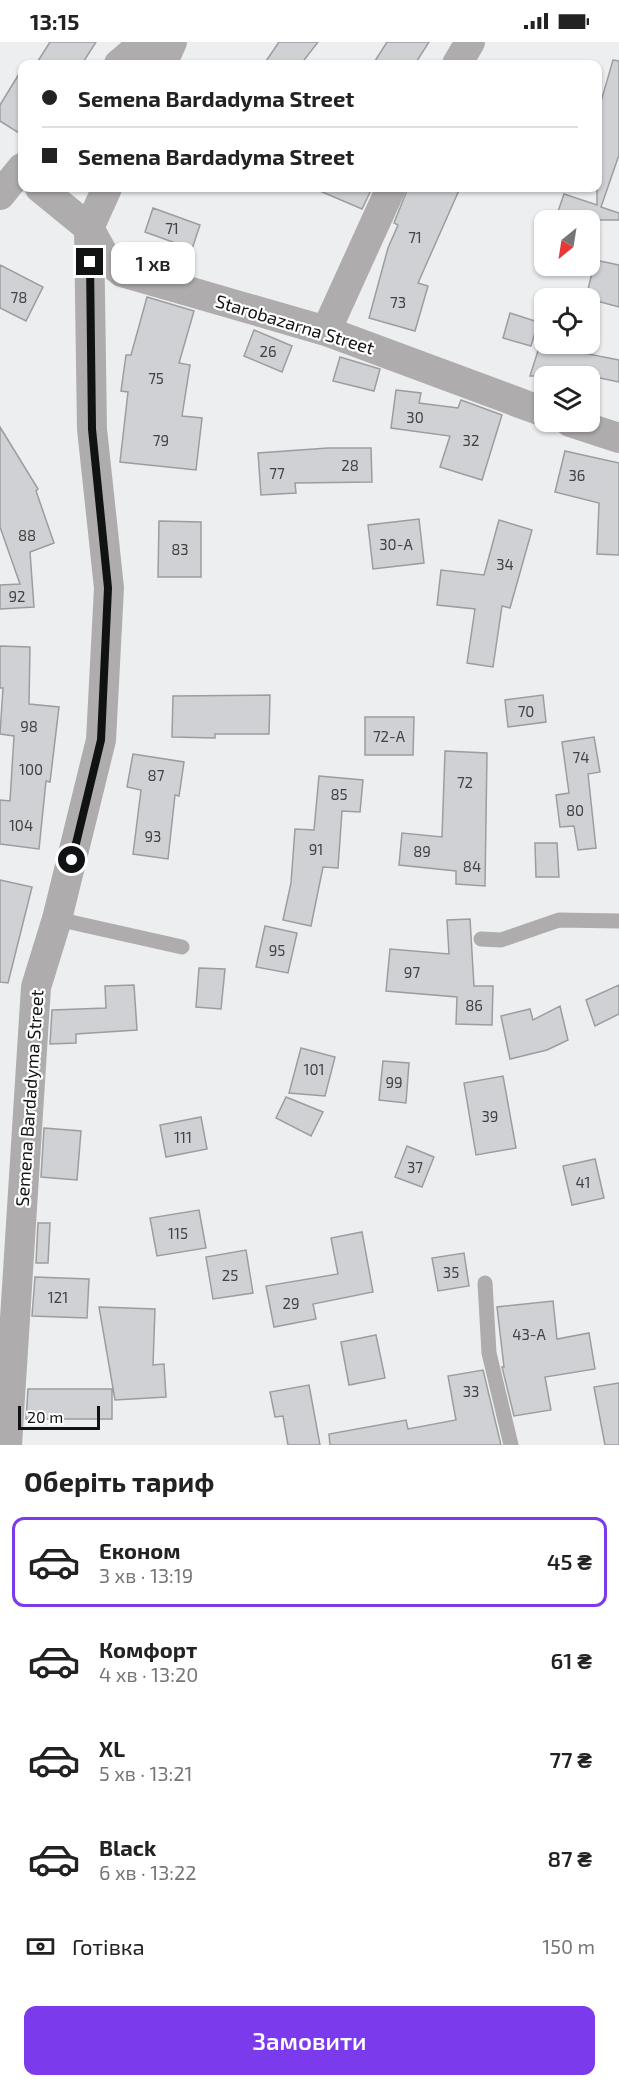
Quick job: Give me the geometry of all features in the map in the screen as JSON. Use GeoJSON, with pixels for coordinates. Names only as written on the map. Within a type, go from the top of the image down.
{"type":"FeatureCollection","features":[{"type":"Feature","properties":{"kind":"street"},"geometry":{"type":"LineString","coordinates":[[124,60],[145,42]]}},
{"type":"Feature","properties":{"kind":"street"},"geometry":{"type":"LineString","coordinates":[[164,60],[172,42]]}},
{"type":"Feature","properties":{"kind":"street"},"geometry":{"type":"LineString","coordinates":[[459,60],[470,42]]}},
{"type":"Feature","properties":{"kind":"street"},"geometry":{"type":"LineString","coordinates":[[0,195],[18,175]]}},
{"type":"Feature","properties":{"kind":"street","name":"Starobazarna Street"},"geometry":{"type":"LineString","coordinates":[[45,192],[89,228],[106,259],[122,272],[326,332],[534,408]]}},
{"type":"Feature","properties":{"kind":"street","name":"Semena Bardadyma Street"},"geometry":{"type":"LineString","coordinates":[[7,1445],[11,1168],[36,987],[57,919],[101,740],[108,599],[92,429],[89,228],[104,192]]}},
{"type":"Feature","properties":{"kind":"street"},"geometry":{"type":"LineString","coordinates":[[326,332],[389,192]]}},
{"type":"Feature","properties":{"kind":"street"},"geometry":{"type":"LineString","coordinates":[[600,432],[619,438]]}},
{"type":"Feature","properties":{"kind":"lane"},"geometry":{"type":"LineString","coordinates":[[57,919],[182,947]]}},
{"type":"Feature","properties":{"kind":"lane"},"geometry":{"type":"LineString","coordinates":[[482,939],[501,940],[559,920],[619,921]]}},
{"type":"Feature","properties":{"kind":"lane"},"geometry":{"type":"LineString","coordinates":[[485,1283],[489,1353],[511,1445]]}},
{"type":"Feature","properties":{"kind":"building"},"geometry":{"type":"Polygon","coordinates":[[[50,42],[96,42],[85,60],[39,60],[50,42]]]}},
{"type":"Feature","properties":{"kind":"building"},"geometry":{"type":"Polygon","coordinates":[[[279,42],[318,42],[304,60],[267,60],[279,42]]]}},
{"type":"Feature","properties":{"kind":"building"},"geometry":{"type":"Polygon","coordinates":[[[387,42],[429,42],[418,60],[376,60],[387,42]]]}},
{"type":"Feature","properties":{"kind":"building"},"geometry":{"type":"Polygon","coordinates":[[[613,60],[619,61],[619,155],[601,207],[619,213],[619,220],[600,220],[600,210],[558,210],[564,194],[597,205],[597,192],[602,192],[602,98],[613,60]]]}},
{"type":"Feature","properties":{"kind":"building"},"geometry":{"type":"Polygon","coordinates":[[[18,76],[18,132],[0,121],[0,105],[18,76]]]}},
{"type":"Feature","properties":{"kind":"building"},"geometry":{"type":"Polygon","coordinates":[[[322,192],[370,192],[362,209],[322,192]]]}},
{"type":"Feature","properties":{"kind":"building"},"geometry":{"type":"Polygon","coordinates":[[[406,192],[458,192],[418,283],[428,286],[415,331],[369,318],[388,248],[398,225],[394,223],[406,192]]]}},
{"type":"Feature","properties":{"kind":"building"},"geometry":{"type":"Polygon","coordinates":[[[153,208],[200,225],[192,249],[145,232],[153,208]]]}},
{"type":"Feature","properties":{"kind":"building"},"geometry":{"type":"Polygon","coordinates":[[[600,261],[619,265],[619,307],[600,302],[600,288],[588,288],[591,276],[600,276],[600,261]]]}},
{"type":"Feature","properties":{"kind":"building"},"geometry":{"type":"Polygon","coordinates":[[[0,265],[43,287],[26,321],[0,308],[0,265]]]}},
{"type":"Feature","properties":{"kind":"building"},"geometry":{"type":"Polygon","coordinates":[[[147,297],[194,311],[179,363],[190,365],[182,416],[202,418],[196,470],[120,462],[128,392],[121,391],[126,355],[131,355],[147,297]]]}},
{"type":"Feature","properties":{"kind":"building"},"geometry":{"type":"Polygon","coordinates":[[[510,313],[534,321],[531,346],[503,338],[510,313]]]}},
{"type":"Feature","properties":{"kind":"building"},"geometry":{"type":"Polygon","coordinates":[[[254,330],[292,346],[282,372],[244,356],[254,330]]]}},
{"type":"Feature","properties":{"kind":"building"},"geometry":{"type":"Polygon","coordinates":[[[537,354],[588,354],[619,360],[619,382],[600,378],[600,366],[534,366],[534,376],[530,376],[537,354]]]}},
{"type":"Feature","properties":{"kind":"building"},"geometry":{"type":"Polygon","coordinates":[[[340,357],[380,369],[374,391],[333,381],[340,357]]]}},
{"type":"Feature","properties":{"kind":"building"},"geometry":{"type":"Polygon","coordinates":[[[396,390],[421,393],[419,403],[458,408],[461,400],[502,415],[482,480],[440,467],[450,436],[391,428],[396,390]]]}},
{"type":"Feature","properties":{"kind":"building"},"geometry":{"type":"Polygon","coordinates":[[[0,427],[38,489],[36,491],[54,543],[30,552],[34,607],[0,609],[0,585],[20,584],[0,527],[0,427]]]}},
{"type":"Feature","properties":{"kind":"building"},"geometry":{"type":"Polygon","coordinates":[[[328,448],[371,448],[372,482],[295,483],[296,493],[261,495],[258,453],[328,448]]]}},
{"type":"Feature","properties":{"kind":"building"},"geometry":{"type":"Polygon","coordinates":[[[565,451],[619,463],[619,555],[597,554],[599,503],[555,492],[565,451]]]}},
{"type":"Feature","properties":{"kind":"building"},"geometry":{"type":"Polygon","coordinates":[[[419,519],[424,563],[373,569],[368,525],[419,519]]]}},
{"type":"Feature","properties":{"kind":"building"},"geometry":{"type":"Polygon","coordinates":[[[499,520],[532,530],[510,608],[502,606],[493,667],[467,663],[475,609],[437,605],[441,570],[484,575],[499,520]]]}},
{"type":"Feature","properties":{"kind":"building"},"geometry":{"type":"Polygon","coordinates":[[[159,521],[201,522],[201,577],[158,577],[159,521]]]}},
{"type":"Feature","properties":{"kind":"building"},"geometry":{"type":"Polygon","coordinates":[[[0,646],[30,647],[29,704],[59,707],[50,782],[46,781],[39,849],[0,844],[0,800],[10,801],[14,736],[0,734],[3,688],[0,688],[0,646]]]}},
{"type":"Feature","properties":{"kind":"building"},"geometry":{"type":"Polygon","coordinates":[[[270,695],[269,734],[215,734],[215,738],[172,737],[173,696],[270,695]]]}},
{"type":"Feature","properties":{"kind":"building"},"geometry":{"type":"Polygon","coordinates":[[[543,695],[546,722],[508,727],[505,700],[543,695]]]}},
{"type":"Feature","properties":{"kind":"building"},"geometry":{"type":"Polygon","coordinates":[[[365,717],[414,717],[413,755],[365,755],[365,717]]]}},
{"type":"Feature","properties":{"kind":"building"},"geometry":{"type":"Polygon","coordinates":[[[594,737],[600,772],[588,774],[596,848],[578,850],[574,826],[560,827],[556,795],[569,793],[562,742],[594,737]]]}},
{"type":"Feature","properties":{"kind":"building"},"geometry":{"type":"Polygon","coordinates":[[[445,751],[487,753],[485,886],[456,884],[456,871],[399,865],[402,833],[442,837],[445,751]]]}},
{"type":"Feature","properties":{"kind":"building"},"geometry":{"type":"Polygon","coordinates":[[[133,754],[184,762],[179,796],[175,795],[168,859],[133,854],[141,790],[127,787],[133,754]]]}},
{"type":"Feature","properties":{"kind":"building"},"geometry":{"type":"Polygon","coordinates":[[[319,776],[363,780],[360,812],[342,811],[338,868],[323,867],[311,926],[283,920],[291,883],[295,829],[314,830],[319,776]]]}},
{"type":"Feature","properties":{"kind":"building"},"geometry":{"type":"Polygon","coordinates":[[[535,843],[557,843],[559,877],[536,877],[535,843]]]}},
{"type":"Feature","properties":{"kind":"building"},"geometry":{"type":"Polygon","coordinates":[[[0,880],[32,887],[8,983],[0,982],[0,880]]]}},
{"type":"Feature","properties":{"kind":"building"},"geometry":{"type":"Polygon","coordinates":[[[470,919],[474,986],[493,986],[492,1025],[456,1024],[457,997],[386,991],[390,949],[449,954],[447,920],[470,919]]]}},
{"type":"Feature","properties":{"kind":"building"},"geometry":{"type":"Polygon","coordinates":[[[265,926],[297,933],[288,973],[256,967],[265,926]]]}},
{"type":"Feature","properties":{"kind":"building"},"geometry":{"type":"Polygon","coordinates":[[[199,968],[225,969],[221,1009],[196,1007],[199,968]]]}},
{"type":"Feature","properties":{"kind":"building"},"geometry":{"type":"Polygon","coordinates":[[[134,985],[137,1030],[76,1034],[76,1043],[50,1044],[52,1010],[106,1008],[105,986],[134,985]]]}},
{"type":"Feature","properties":{"kind":"building"},"geometry":{"type":"Polygon","coordinates":[[[619,985],[619,1014],[595,1026],[586,1000],[619,985]]]}},
{"type":"Feature","properties":{"kind":"building"},"geometry":{"type":"Polygon","coordinates":[[[560,1006],[568,1040],[547,1050],[510,1059],[501,1016],[530,1009],[533,1020],[560,1006]]]}},
{"type":"Feature","properties":{"kind":"building"},"geometry":{"type":"Polygon","coordinates":[[[301,1048],[335,1057],[325,1096],[289,1093],[301,1048]]]}},
{"type":"Feature","properties":{"kind":"building"},"geometry":{"type":"Polygon","coordinates":[[[383,1061],[409,1063],[406,1103],[379,1100],[383,1061]]]}},
{"type":"Feature","properties":{"kind":"building"},"geometry":{"type":"Polygon","coordinates":[[[503,1076],[516,1148],[476,1155],[464,1083],[503,1076]]]}},
{"type":"Feature","properties":{"kind":"building"},"geometry":{"type":"Polygon","coordinates":[[[286,1097],[323,1112],[311,1136],[276,1118],[286,1097]]]}},
{"type":"Feature","properties":{"kind":"building"},"geometry":{"type":"Polygon","coordinates":[[[201,1117],[207,1149],[166,1157],[160,1125],[201,1117]]]}},
{"type":"Feature","properties":{"kind":"building"},"geometry":{"type":"Polygon","coordinates":[[[44,1128],[81,1131],[77,1180],[41,1177],[44,1128]]]}},
{"type":"Feature","properties":{"kind":"building"},"geometry":{"type":"Polygon","coordinates":[[[407,1146],[434,1157],[422,1187],[395,1177],[407,1146]]]}},
{"type":"Feature","properties":{"kind":"building"},"geometry":{"type":"Polygon","coordinates":[[[595,1159],[604,1198],[572,1205],[563,1166],[595,1159]]]}},
{"type":"Feature","properties":{"kind":"building"},"geometry":{"type":"Polygon","coordinates":[[[199,1210],[206,1248],[157,1256],[150,1218],[199,1210]]]}},
{"type":"Feature","properties":{"kind":"building"},"geometry":{"type":"Polygon","coordinates":[[[38,1223],[50,1223],[48,1263],[36,1263],[38,1223]]]}},
{"type":"Feature","properties":{"kind":"building"},"geometry":{"type":"Polygon","coordinates":[[[362,1232],[373,1292],[313,1304],[316,1319],[274,1327],[266,1286],[338,1274],[331,1238],[362,1232]]]}},
{"type":"Feature","properties":{"kind":"building"},"geometry":{"type":"Polygon","coordinates":[[[246,1250],[253,1293],[213,1299],[206,1257],[246,1250]]]}},
{"type":"Feature","properties":{"kind":"building"},"geometry":{"type":"Polygon","coordinates":[[[464,1253],[469,1286],[438,1291],[432,1258],[464,1253]]]}},
{"type":"Feature","properties":{"kind":"building"},"geometry":{"type":"Polygon","coordinates":[[[35,1277],[89,1279],[87,1318],[32,1316],[35,1277]]]}},
{"type":"Feature","properties":{"kind":"building"},"geometry":{"type":"Polygon","coordinates":[[[553,1301],[557,1339],[589,1333],[595,1369],[545,1377],[551,1410],[514,1416],[502,1367],[504,1367],[497,1307],[553,1301]]]}},
{"type":"Feature","properties":{"kind":"building"},"geometry":{"type":"Polygon","coordinates":[[[99,1307],[155,1309],[153,1365],[164,1364],[166,1397],[115,1400],[99,1307]]]}},
{"type":"Feature","properties":{"kind":"building"},"geometry":{"type":"Polygon","coordinates":[[[376,1335],[385,1378],[349,1385],[341,1342],[376,1335]]]}},
{"type":"Feature","properties":{"kind":"building"},"geometry":{"type":"Polygon","coordinates":[[[483,1370],[501,1445],[330,1445],[329,1434],[406,1420],[408,1429],[456,1420],[448,1376],[483,1370]]]}},
{"type":"Feature","properties":{"kind":"building"},"geometry":{"type":"Polygon","coordinates":[[[619,1383],[619,1445],[605,1445],[594,1387],[619,1383]]]}},
{"type":"Feature","properties":{"kind":"building"},"geometry":{"type":"Polygon","coordinates":[[[309,1385],[320,1445],[288,1445],[283,1416],[275,1417],[270,1392],[309,1385]]]}},
{"type":"Feature","properties":{"kind":"building"},"geometry":{"type":"Polygon","coordinates":[[[28,1389],[112,1389],[112,1419],[26,1419],[28,1389]]]}},
{"type":"Feature","properties":{"kind":"route"},"geometry":{"type":"LineString","coordinates":[[72,860],[101,740],[108,588],[92,429],[90,262]]}}]}
